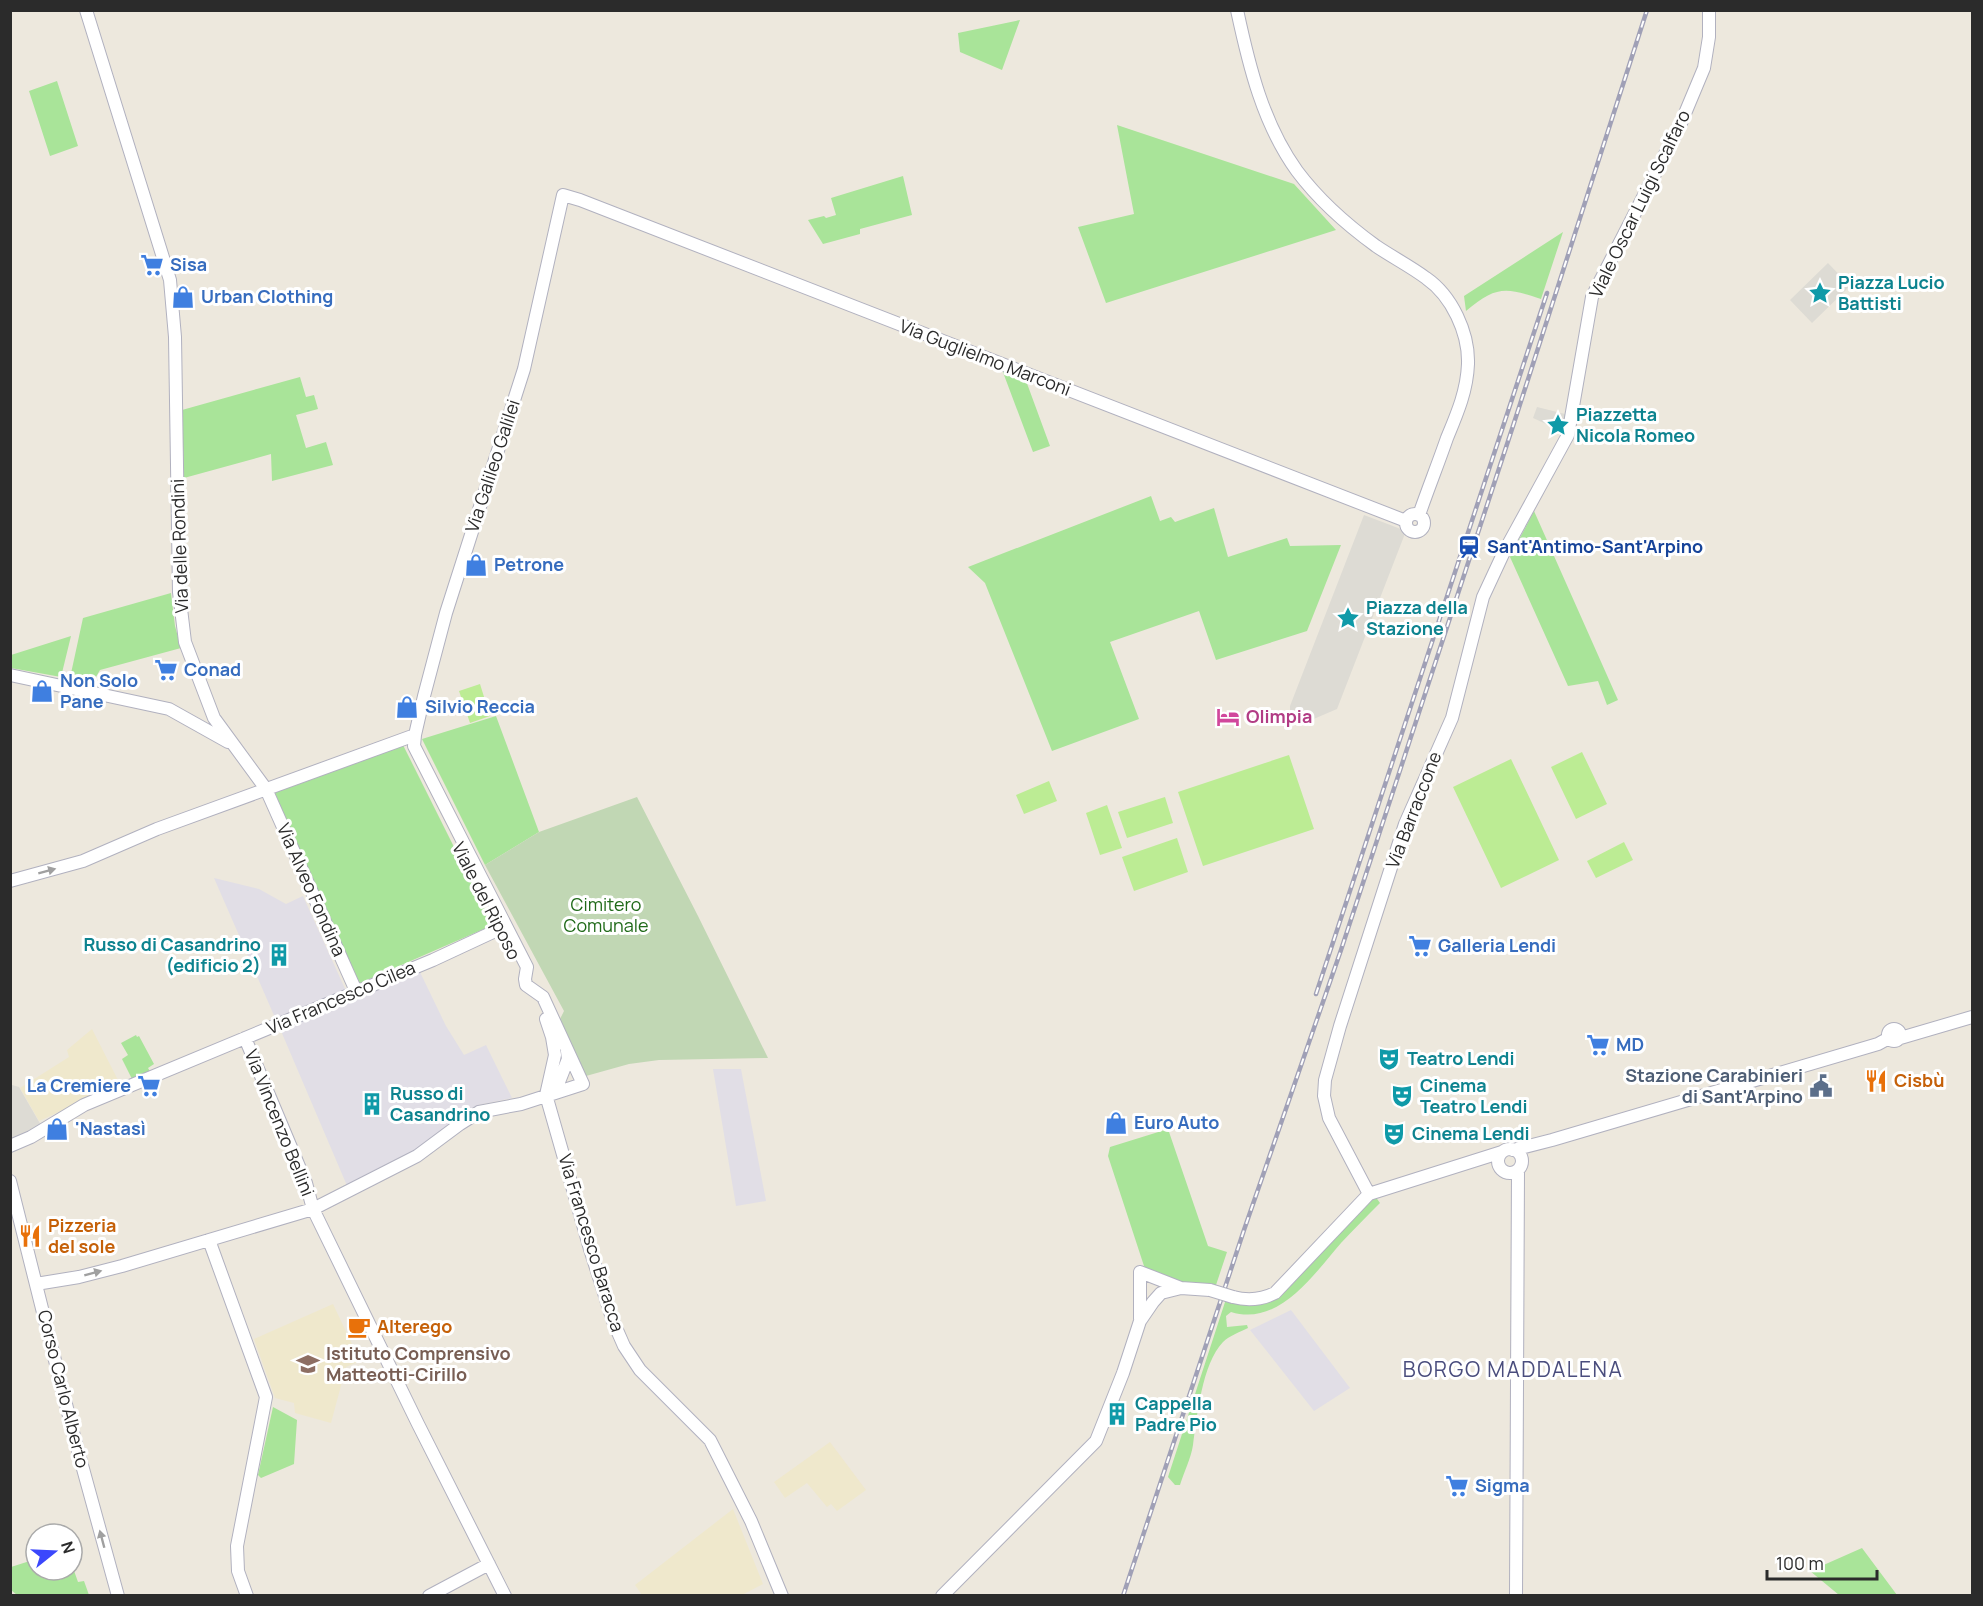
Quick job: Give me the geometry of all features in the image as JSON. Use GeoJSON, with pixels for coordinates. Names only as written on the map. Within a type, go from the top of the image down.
{"type":"FeatureCollection","features":[{"type":"Feature","properties":{"kind":"street","name":"Via delle Rondini"},"geometry":{"type":"LineString","coordinates":[[86,10],[170,280],[175,337],[179,592],[185,642],[213,718],[266,789]]}},
{"type":"Feature","properties":{"kind":"street","name":"Via Guglielmo Marconi"},"geometry":{"type":"LineString","coordinates":[[563,195],[1406,521],[1411,515],[1419,515],[1465,392],[1468,363],[1465,336],[1442,292],[1428,279],[1376,246],[1336,214],[1297,171],[1260,99],[1250,68],[1237,10]]}},
{"type":"Feature","properties":{"kind":"street","name":"Viale Oscar Luigi Scalfaro"},"geometry":{"type":"LineString","coordinates":[[1568,435],[1592,297],[1693,98],[1704,68],[1709,37],[1709,10]]}},
{"type":"Feature","properties":{"kind":"street","name":"Via Galileo Galilei"},"geometry":{"type":"LineString","coordinates":[[409,737],[524,369],[563,195]]}},
{"type":"Feature","properties":{"kind":"street","name":"Via Barraccone"},"geometry":{"type":"LineString","coordinates":[[1369,1194],[1329,1118],[1324,1096],[1327,1072],[1405,824],[1452,718],[1483,597],[1503,554],[1568,435]]}},
{"type":"Feature","properties":{"kind":"street"},"geometry":{"type":"LineString","coordinates":[[10,675],[169,709],[231,744]]}},
{"type":"Feature","properties":{"kind":"street"},"geometry":{"type":"LineString","coordinates":[[10,881],[83,861],[157,829],[409,737]]}},
{"type":"Feature","properties":{"kind":"street","name":"Viale del Riposo"},"geometry":{"type":"LineString","coordinates":[[409,737],[503,927],[520,968],[518,976],[520,988],[538,1002],[548,1024],[558,1069],[551,1093]]}},
{"type":"Feature","properties":{"kind":"street","name":"Via Alveo Fondina"},"geometry":{"type":"LineString","coordinates":[[266,789],[356,991]]}},
{"type":"Feature","properties":{"kind":"street","name":"Viale del Riposo"},"geometry":{"type":"LineString","coordinates":[[503,927],[527,967],[526,985],[543,997],[583,1084]]}},
{"type":"Feature","properties":{"kind":"street","name":"Via Francesco Cilea"},"geometry":{"type":"LineString","coordinates":[[10,1146],[31,1137],[84,1105],[433,960],[503,927]]}},
{"type":"Feature","properties":{"kind":"street"},"geometry":{"type":"LineString","coordinates":[[942,1596],[1096,1441],[1123,1373],[1140,1321],[1161,1293],[1181,1288],[1202,1288],[1233,1298],[1250,1300],[1266,1297],[1275,1293],[1369,1194],[1476,1160],[1552,1140],[1972,1017]]}},
{"type":"Feature","properties":{"kind":"street","name":"Via Vincenzo Bellini"},"geometry":{"type":"LineString","coordinates":[[245,1038],[306,1183],[313,1209],[504,1596]]}},
{"type":"Feature","properties":{"kind":"street","name":"Viale del Riposo"},"geometry":{"type":"LineString","coordinates":[[558,1069],[568,1059],[567,1048]]}},
{"type":"Feature","properties":{"kind":"street"},"geometry":{"type":"LineString","coordinates":[[558,1069],[583,1084]]}},
{"type":"Feature","properties":{"kind":"street"},"geometry":{"type":"LineString","coordinates":[[36,1284],[79,1277],[313,1209],[417,1156],[479,1112],[521,1104],[583,1084]]}},
{"type":"Feature","properties":{"kind":"street","name":"Via Francesco Baracca"},"geometry":{"type":"LineString","coordinates":[[551,1093],[599,1281],[624,1346],[640,1370],[710,1440],[751,1521],[782,1596]]}},
{"type":"Feature","properties":{"kind":"street"},"geometry":{"type":"LineString","coordinates":[[1511,1167],[1530,1152],[1552,1140]]}},
{"type":"Feature","properties":{"kind":"street"},"geometry":{"type":"LineString","coordinates":[[1511,1167],[1498,1158],[1508,1151],[1519,1153],[1511,1167],[1517,1212],[1516,1596]]}},
{"type":"Feature","properties":{"kind":"street"},"geometry":{"type":"LineString","coordinates":[[1476,1160],[1486,1160],[1511,1167]]}},
{"type":"Feature","properties":{"kind":"street","name":"Corso Carlo Alberto"},"geometry":{"type":"LineString","coordinates":[[10,1181],[74,1436],[118,1596]]}},
{"type":"Feature","properties":{"kind":"street"},"geometry":{"type":"LineString","coordinates":[[209,1240],[266,1397],[237,1546],[238,1571],[247,1596]]}},
{"type":"Feature","properties":{"kind":"street"},"geometry":{"type":"LineString","coordinates":[[1140,1272],[1181,1288]]}},
{"type":"Feature","properties":{"kind":"street"},"geometry":{"type":"LineString","coordinates":[[1140,1272],[1156,1299]]}},
{"type":"Feature","properties":{"kind":"street"},"geometry":{"type":"LineString","coordinates":[[1140,1272],[1140,1321]]}},
{"type":"Feature","properties":{"kind":"street"},"geometry":{"type":"LineString","coordinates":[[429,1596],[489,1564]]}},
{"type":"Feature","properties":{"kind":"shaded area","name":"Piazza Lucio Battisti"},"geometry":{"type":"Polygon","coordinates":[[[1828,263],[1850,286],[1812,323],[1790,300],[1828,263]]]}},
{"type":"Feature","properties":{"kind":"shaded area","name":"Piazzetta Nicola Romeo"},"geometry":{"type":"Polygon","coordinates":[[[1537,407],[1569,415],[1566,433],[1533,418],[1537,407]]]}},
{"type":"Feature","properties":{"kind":"shaded area","name":"Piazza della Stazione"},"geometry":{"type":"Polygon","coordinates":[[[1364,515],[1406,531],[1337,709],[1302,724],[1290,716],[1290,706],[1364,515]]]}},
{"type":"Feature","properties":{"kind":"shaded area"},"geometry":{"type":"Polygon","coordinates":[[[214,878],[259,889],[286,904],[303,896],[346,991],[276,1020],[214,878]]]}},
{"type":"Feature","properties":{"kind":"shaded area"},"geometry":{"type":"Polygon","coordinates":[[[419,970],[446,1026],[464,1055],[486,1045],[512,1098],[478,1105],[457,1116],[434,1139],[348,1188],[281,1031],[419,970]]]}},
{"type":"Feature","properties":{"kind":"shaded area"},"geometry":{"type":"Polygon","coordinates":[[[92,1029],[120,1084],[39,1121],[20,1088],[69,1057],[67,1050],[92,1029]]]}},
{"type":"Feature","properties":{"kind":"shaded area"},"geometry":{"type":"Polygon","coordinates":[[[713,1069],[741,1069],[766,1201],[736,1206],[713,1069]]]}},
{"type":"Feature","properties":{"kind":"shaded area"},"geometry":{"type":"Polygon","coordinates":[[[10,1082],[19,1087],[42,1127],[10,1144],[10,1082]]]}},
{"type":"Feature","properties":{"kind":"shaded area","name":"Istituto Comprensivo Matteotti-Cirillo"},"geometry":{"type":"Polygon","coordinates":[[[333,1304],[360,1361],[346,1367],[331,1423],[295,1413],[294,1403],[275,1398],[254,1339],[333,1304]]]}},
{"type":"Feature","properties":{"kind":"shaded area"},"geometry":{"type":"Polygon","coordinates":[[[1291,1310],[1350,1388],[1314,1411],[1250,1330],[1291,1310]]]}},
{"type":"Feature","properties":{"kind":"shaded area"},"geometry":{"type":"Polygon","coordinates":[[[830,1442],[866,1490],[837,1511],[831,1504],[827,1507],[807,1483],[785,1498],[774,1482],[830,1442]]]}},
{"type":"Feature","properties":{"kind":"shaded area"},"geometry":{"type":"Polygon","coordinates":[[[733,1509],[763,1584],[742,1595],[642,1595],[635,1585],[733,1509]]]}},
{"type":"Feature","properties":{"kind":"green space"},"geometry":{"type":"Polygon","coordinates":[[[1020,20],[1002,70],[960,52],[958,33],[1020,20]]]}},
{"type":"Feature","properties":{"kind":"green space"},"geometry":{"type":"Polygon","coordinates":[[[57,81],[78,146],[50,156],[29,91],[57,81]]]}},
{"type":"Feature","properties":{"kind":"green space"},"geometry":{"type":"Polygon","coordinates":[[[1117,125],[1294,184],[1336,230],[1106,303],[1078,227],[1134,214],[1117,125]]]}},
{"type":"Feature","properties":{"kind":"green space"},"geometry":{"type":"Polygon","coordinates":[[[903,176],[912,215],[860,229],[860,234],[823,244],[808,220],[836,215],[831,198],[903,176]]]}},
{"type":"Feature","properties":{"kind":"green space"},"geometry":{"type":"Polygon","coordinates":[[[1563,232],[1541,299],[1518,292],[1501,291],[1485,297],[1466,311],[1464,296],[1563,232]]]}},
{"type":"Feature","properties":{"kind":"green space"},"geometry":{"type":"Polygon","coordinates":[[[1001,367],[1025,378],[1050,446],[1033,452],[1001,367]]]}},
{"type":"Feature","properties":{"kind":"green space"},"geometry":{"type":"Polygon","coordinates":[[[300,377],[306,397],[314,395],[318,409],[296,415],[306,448],[326,442],[333,465],[272,481],[271,454],[184,478],[182,410],[300,377]]]}},
{"type":"Feature","properties":{"kind":"green space"},"geometry":{"type":"Polygon","coordinates":[[[1151,496],[1160,521],[1171,517],[1175,522],[1214,508],[1228,557],[1287,538],[1290,546],[1341,545],[1307,631],[1216,660],[1199,611],[1110,642],[1139,719],[1052,751],[985,583],[968,567],[1151,496]]]}},
{"type":"Feature","properties":{"kind":"green space"},"geometry":{"type":"Polygon","coordinates":[[[1534,511],[1618,700],[1607,705],[1598,681],[1568,686],[1510,557],[1534,511]]]}},
{"type":"Feature","properties":{"kind":"green space"},"geometry":{"type":"Polygon","coordinates":[[[171,593],[175,626],[181,648],[100,670],[93,682],[70,678],[83,618],[171,593]]]}},
{"type":"Feature","properties":{"kind":"green space"},"geometry":{"type":"Polygon","coordinates":[[[71,636],[61,677],[11,668],[11,655],[71,636]]]}},
{"type":"Feature","properties":{"kind":"green space"},"geometry":{"type":"Polygon","coordinates":[[[480,684],[490,716],[470,723],[459,691],[480,684]]]}},
{"type":"Feature","properties":{"kind":"green space"},"geometry":{"type":"Polygon","coordinates":[[[496,716],[539,832],[485,865],[422,739],[496,716]]]}},
{"type":"Feature","properties":{"kind":"green space"},"geometry":{"type":"Polygon","coordinates":[[[402,743],[493,925],[358,984],[274,791],[402,743]]]}},
{"type":"Feature","properties":{"kind":"green space"},"geometry":{"type":"Polygon","coordinates":[[[1582,752],[1607,804],[1576,819],[1551,767],[1582,752]]]}},
{"type":"Feature","properties":{"kind":"green space"},"geometry":{"type":"Polygon","coordinates":[[[1289,755],[1314,829],[1203,866],[1178,792],[1289,755]]]}},
{"type":"Feature","properties":{"kind":"green space"},"geometry":{"type":"Polygon","coordinates":[[[1511,759],[1559,860],[1501,888],[1453,787],[1511,759]]]}},
{"type":"Feature","properties":{"kind":"green space"},"geometry":{"type":"Polygon","coordinates":[[[1049,781],[1057,801],[1024,814],[1016,795],[1049,781]]]}},
{"type":"Feature","properties":{"kind":"green space","name":"Cimitero Comunale"},"geometry":{"type":"Polygon","coordinates":[[[637,797],[768,1058],[659,1060],[629,1064],[586,1076],[560,1019],[564,1011],[485,865],[539,832],[637,797]]]}},
{"type":"Feature","properties":{"kind":"green space"},"geometry":{"type":"Polygon","coordinates":[[[1165,797],[1173,823],[1127,838],[1118,812],[1165,797]]]}},
{"type":"Feature","properties":{"kind":"green space"},"geometry":{"type":"Polygon","coordinates":[[[1107,805],[1122,848],[1100,855],[1086,813],[1107,805]]]}},
{"type":"Feature","properties":{"kind":"green space"},"geometry":{"type":"Polygon","coordinates":[[[1177,838],[1188,872],[1134,891],[1122,857],[1177,838]]]}},
{"type":"Feature","properties":{"kind":"green space"},"geometry":{"type":"Polygon","coordinates":[[[1624,842],[1633,860],[1596,878],[1587,861],[1624,842]]]}},
{"type":"Feature","properties":{"kind":"green space"},"geometry":{"type":"Polygon","coordinates":[[[136,1035],[139,1036],[154,1064],[148,1068],[151,1073],[133,1081],[122,1059],[128,1055],[121,1043],[136,1035]]]}},
{"type":"Feature","properties":{"kind":"green space"},"geometry":{"type":"Polygon","coordinates":[[[1168,1129],[1208,1246],[1227,1252],[1215,1288],[1200,1283],[1182,1283],[1147,1270],[1108,1156],[1110,1147],[1168,1129]]]}},
{"type":"Feature","properties":{"kind":"green space"},"geometry":{"type":"Polygon","coordinates":[[[1375,1196],[1380,1203],[1294,1295],[1265,1312],[1248,1315],[1231,1312],[1226,1316],[1227,1327],[1247,1325],[1248,1328],[1223,1342],[1210,1363],[1196,1420],[1191,1455],[1180,1485],[1175,1485],[1168,1477],[1226,1299],[1254,1304],[1375,1196]]]}},
{"type":"Feature","properties":{"kind":"green space"},"geometry":{"type":"Polygon","coordinates":[[[273,1407],[297,1420],[294,1464],[261,1478],[258,1475],[273,1407]]]}},
{"type":"Feature","properties":{"kind":"green space"},"geometry":{"type":"Polygon","coordinates":[[[1862,1548],[1897,1595],[1839,1595],[1810,1571],[1862,1548]]]}},
{"type":"Feature","properties":{"kind":"green space"},"geometry":{"type":"Polygon","coordinates":[[[24,1563],[24,1582],[84,1581],[89,1595],[17,1595],[11,1590],[11,1567],[24,1563]]]}},
{"type":"Feature","properties":{"kind":"railway"},"geometry":{"type":"LineString","coordinates":[[1123,1596],[1244,1230],[1341,950],[1647,10]]}},
{"type":"Feature","properties":{"kind":"railway"},"geometry":{"type":"LineString","coordinates":[[1316,994],[1547,293]]}},
{"type":"Feature","properties":{"kind":"place","name":"Sisa"},"geometry":{"type":"Point","coordinates":[152,265]}},
{"type":"Feature","properties":{"kind":"place","name":"Piazza Lucio Battisti"},"geometry":{"type":"Point","coordinates":[1820,293]}},
{"type":"Feature","properties":{"kind":"place","name":"Urban Clothing"},"geometry":{"type":"Point","coordinates":[183,297]}},
{"type":"Feature","properties":{"kind":"place","name":"Piazzetta Nicola Romeo"},"geometry":{"type":"Point","coordinates":[1558,425]}},
{"type":"Feature","properties":{"kind":"place","name":"Sant'Antimo-Sant'Arpino"},"geometry":{"type":"Point","coordinates":[1469,547]}},
{"type":"Feature","properties":{"kind":"place","name":"Petrone"},"geometry":{"type":"Point","coordinates":[476,565]}},
{"type":"Feature","properties":{"kind":"place","name":"Piazza della Stazione"},"geometry":{"type":"Point","coordinates":[1348,618]}},
{"type":"Feature","properties":{"kind":"place","name":"Conad"},"geometry":{"type":"Point","coordinates":[166,670]}},
{"type":"Feature","properties":{"kind":"place","name":"Non Solo Pane"},"geometry":{"type":"Point","coordinates":[42,691]}},
{"type":"Feature","properties":{"kind":"place","name":"Silvio Reccia"},"geometry":{"type":"Point","coordinates":[407,707]}},
{"type":"Feature","properties":{"kind":"place","name":"Olimpia"},"geometry":{"type":"Point","coordinates":[1228,717]}},
{"type":"Feature","properties":{"kind":"place","name":"Galleria Lendi"},"geometry":{"type":"Point","coordinates":[1420,946]}},
{"type":"Feature","properties":{"kind":"place","name":"Russo di Casandrino (edificio 2)"},"geometry":{"type":"Point","coordinates":[279,955]}},
{"type":"Feature","properties":{"kind":"place","name":"MD"},"geometry":{"type":"Point","coordinates":[1598,1045]}},
{"type":"Feature","properties":{"kind":"place","name":"Teatro Lendi"},"geometry":{"type":"Point","coordinates":[1389,1059]}},
{"type":"Feature","properties":{"kind":"place","name":"Cisbù"},"geometry":{"type":"Point","coordinates":[1876,1081]}},
{"type":"Feature","properties":{"kind":"place","name":"La Cremiere"},"geometry":{"type":"Point","coordinates":[149,1086]}},
{"type":"Feature","properties":{"kind":"place","name":"Stazione Carabinieri di Sant'Arpino"},"geometry":{"type":"Point","coordinates":[1821,1086]}},
{"type":"Feature","properties":{"kind":"place","name":"Cinema Teatro Lendi"},"geometry":{"type":"Point","coordinates":[1402,1096]}},
{"type":"Feature","properties":{"kind":"place","name":"Russo di Casandrino"},"geometry":{"type":"Point","coordinates":[372,1104]}},
{"type":"Feature","properties":{"kind":"place","name":"Euro Auto"},"geometry":{"type":"Point","coordinates":[1116,1123]}},
{"type":"Feature","properties":{"kind":"place","name":"'Nastasì"},"geometry":{"type":"Point","coordinates":[57,1129]}},
{"type":"Feature","properties":{"kind":"place","name":"Cinema Lendi"},"geometry":{"type":"Point","coordinates":[1394,1134]}},
{"type":"Feature","properties":{"kind":"place","name":"Pizzeria del sole"},"geometry":{"type":"Point","coordinates":[30,1236]}},
{"type":"Feature","properties":{"kind":"place","name":"Alterego"},"geometry":{"type":"Point","coordinates":[359,1327]}},
{"type":"Feature","properties":{"kind":"place","name":"Istituto Comprensivo Matteotti-Cirillo"},"geometry":{"type":"Point","coordinates":[308,1364]}},
{"type":"Feature","properties":{"kind":"place","name":"Cappella Padre Pio"},"geometry":{"type":"Point","coordinates":[1117,1414]}},
{"type":"Feature","properties":{"kind":"place","name":"Sigma"},"geometry":{"type":"Point","coordinates":[1457,1486]}},
{"type":"Feature","properties":{"kind":"district","name":"BORGO MADDALENA"},"geometry":{"type":"Point","coordinates":[1513,1370]}}]}
